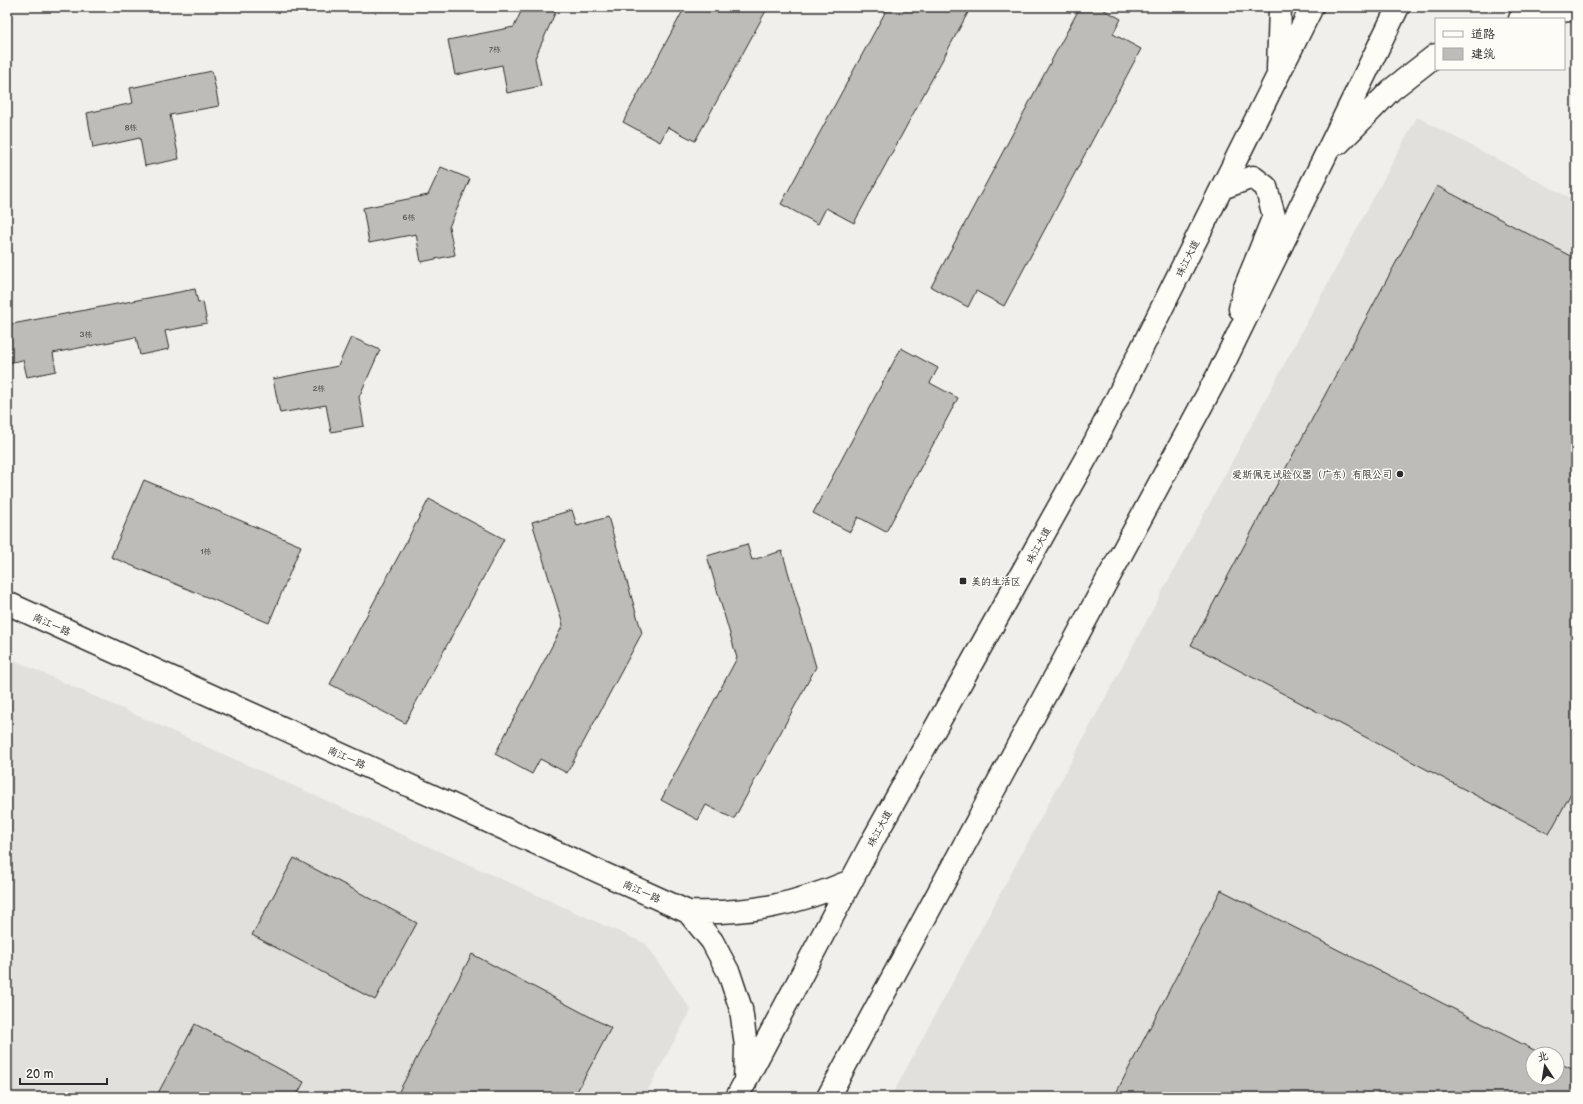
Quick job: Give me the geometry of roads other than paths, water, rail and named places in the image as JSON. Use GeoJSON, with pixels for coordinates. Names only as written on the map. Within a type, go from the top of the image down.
{"type":"FeatureCollection","features":[{"type":"Feature","properties":{"kind":"main road"},"geometry":{"type":"LineString","coordinates":[[1278,77],[1280,7]]}},
{"type":"Feature","properties":{"kind":"main road","name":"珠江大道"},"geometry":{"type":"LineString","coordinates":[[741,1090],[851,881],[1095,442],[1312,7]]}},
{"type":"Feature","properties":{"kind":"main road"},"geometry":{"type":"LineString","coordinates":[[828,1097],[1231,349],[1398,7]]}},
{"type":"Feature","properties":{"kind":"main road"},"geometry":{"type":"LineString","coordinates":[[1523,18],[1531,15],[1576,9]]}},
{"type":"Feature","properties":{"kind":"main road"},"geometry":{"type":"LineString","coordinates":[[1327,155],[1391,90],[1435,56]]}},
{"type":"Feature","properties":{"kind":"main road"},"geometry":{"type":"LineString","coordinates":[[1222,188],[1253,177],[1266,187],[1274,216],[1244,290],[1231,349]]}},
{"type":"Feature","properties":{"kind":"main road","name":"南江一路"},"geometry":{"type":"LineString","coordinates":[[7,603],[688,912]]}},
{"type":"Feature","properties":{"kind":"main road"},"geometry":{"type":"LineString","coordinates":[[688,912],[721,913],[755,910],[788,904],[814,896],[851,881]]}},
{"type":"Feature","properties":{"kind":"main road"},"geometry":{"type":"LineString","coordinates":[[688,912],[712,941],[730,973],[741,1009],[746,1046],[741,1090]]}},
{"type":"Feature","properties":{"kind":"place","name":"爱斯佩克试验仪器（广东）有限公司"},"geometry":{"type":"Point","coordinates":[1400,474]}},
{"type":"Feature","properties":{"kind":"place","name":"美的生活区"},"geometry":{"type":"Point","coordinates":[963,581]}}]}
